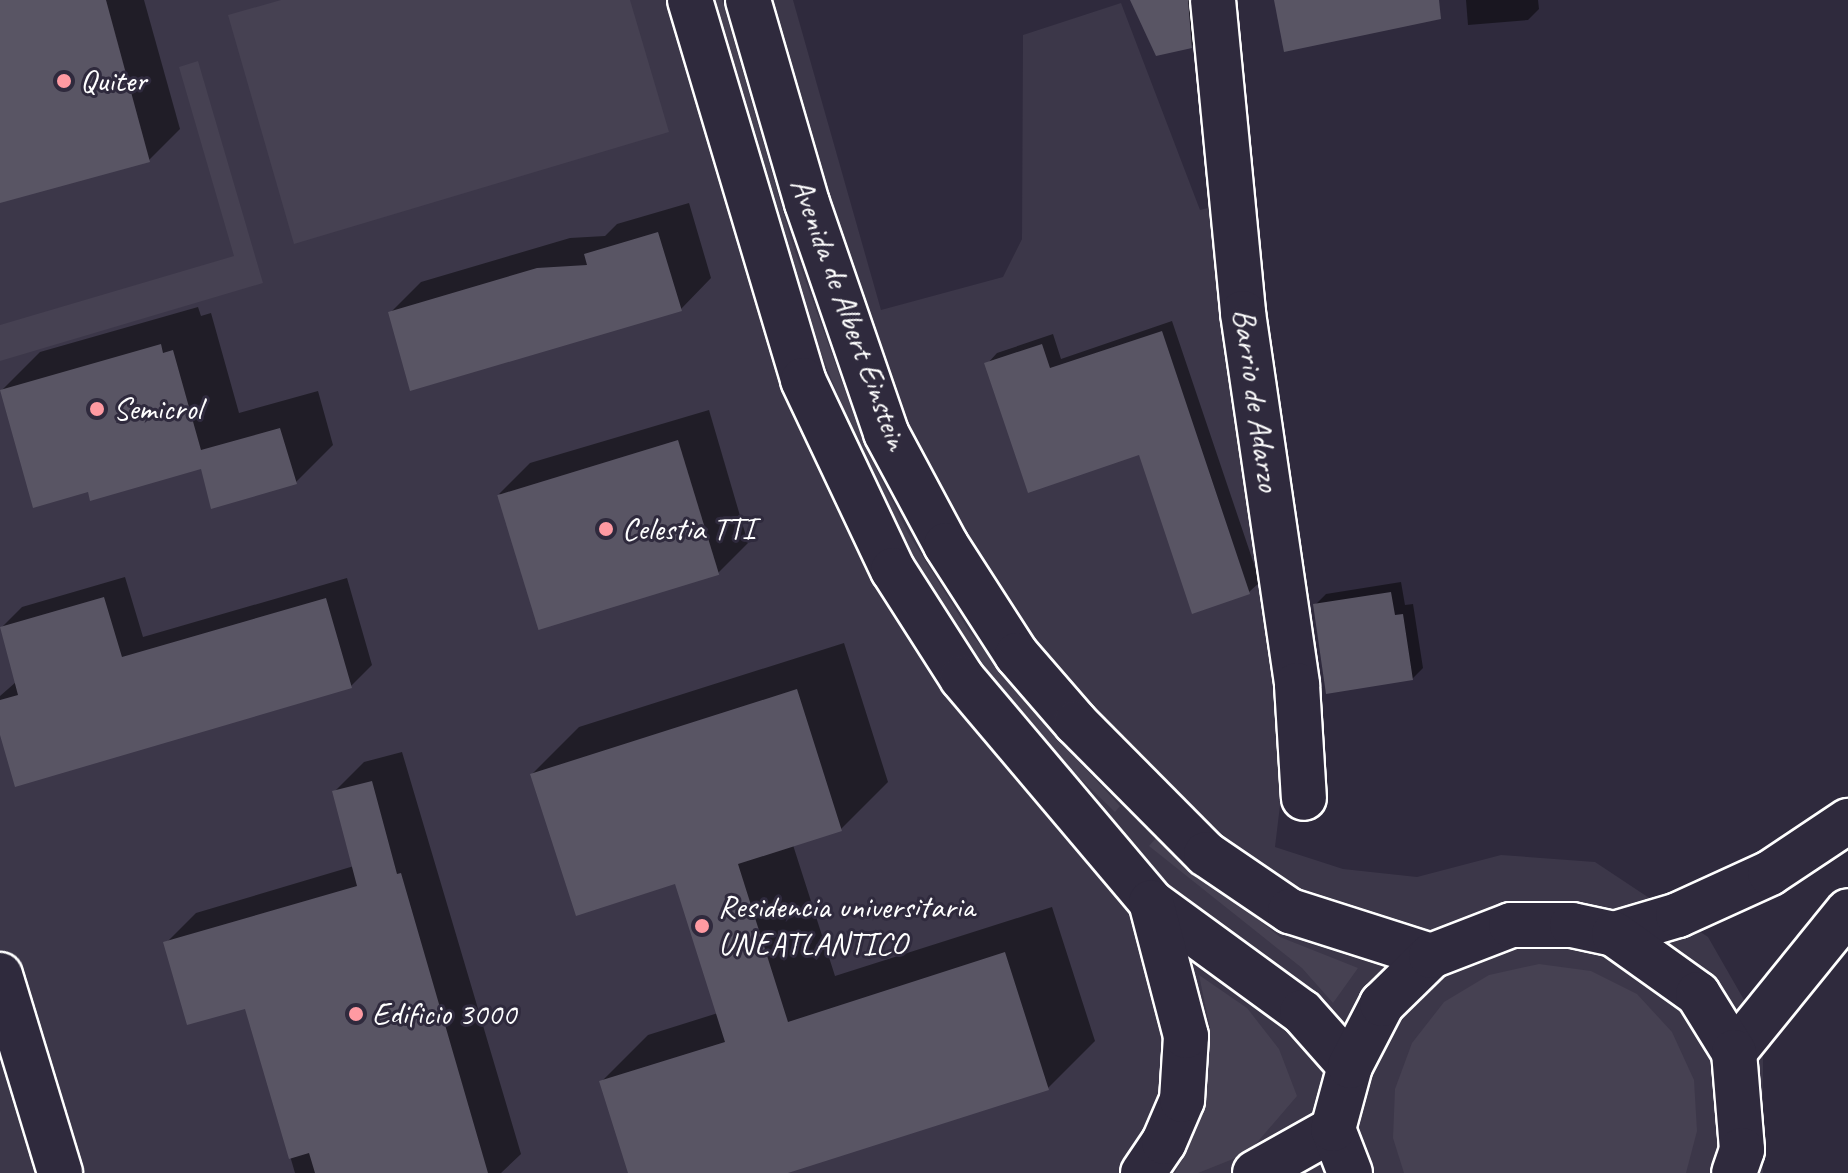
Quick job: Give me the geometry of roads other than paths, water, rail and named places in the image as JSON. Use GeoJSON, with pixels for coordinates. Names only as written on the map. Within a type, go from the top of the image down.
{"type":"FeatureCollection","features":[{"type":"Feature","properties":{"kind":"main road","name":"Avenida de Albert Einstein"},"geometry":{"type":"LineString","coordinates":[[690,0],[803,380],[893,570],[962,678],[1151,902],[1302,1012],[1350,1066]]}},
{"type":"Feature","properties":{"kind":"main road","name":"Avenida de Albert Einstein"},"geometry":{"type":"LineString","coordinates":[[748,0],[807,203],[886,433],[946,545],[1017,655],[1076,723],[1206,854],[1290,911],[1431,956]]}},
{"type":"Feature","properties":{"kind":"main road","name":"Barrio de Adarzo"},"geometry":{"type":"LineString","coordinates":[[1213,0],[1243,313],[1297,685],[1304,798]]}},
{"type":"Feature","properties":{"kind":"main road"},"geometry":{"type":"LineString","coordinates":[[1614,934],[1678,915],[1770,873],[1848,821]]}},
{"type":"Feature","properties":{"kind":"main road","name":"Avenida de Albert Einstein"},"geometry":{"type":"LineString","coordinates":[[1143,1173],[1164,1142],[1182,1100],[1186,1036],[1151,902]]}},
{"type":"Feature","properties":{"kind":"main road"},"geometry":{"type":"LineString","coordinates":[[1734,1052],[1848,911]]}},
{"type":"Feature","properties":{"kind":"main road"},"geometry":{"type":"LineString","coordinates":[[1350,1173],[1333,1129],[1350,1066],[1382,1004],[1431,956],[1511,925],[1572,925],[1614,934],[1698,994],[1734,1052],[1742,1150],[1734,1173]]}},
{"type":"Feature","properties":{"kind":"main road"},"geometry":{"type":"LineString","coordinates":[[0,975],[60,1173]]}},
{"type":"Feature","properties":{"kind":"main road"},"geometry":{"type":"LineString","coordinates":[[1255,1173],[1333,1129]]}},
{"type":"Feature","properties":{"kind":"place","name":"Quiter"},"geometry":{"type":"Point","coordinates":[64,81]}},
{"type":"Feature","properties":{"kind":"place","name":"Semicrol"},"geometry":{"type":"Point","coordinates":[97,409]}},
{"type":"Feature","properties":{"kind":"place","name":"Celestia TTI"},"geometry":{"type":"Point","coordinates":[606,529]}},
{"type":"Feature","properties":{"kind":"place","name":"Residencia universitaria UNEATLANTICO"},"geometry":{"type":"Point","coordinates":[702,926]}},
{"type":"Feature","properties":{"kind":"place","name":"Edificio 3000"},"geometry":{"type":"Point","coordinates":[356,1014]}}]}
